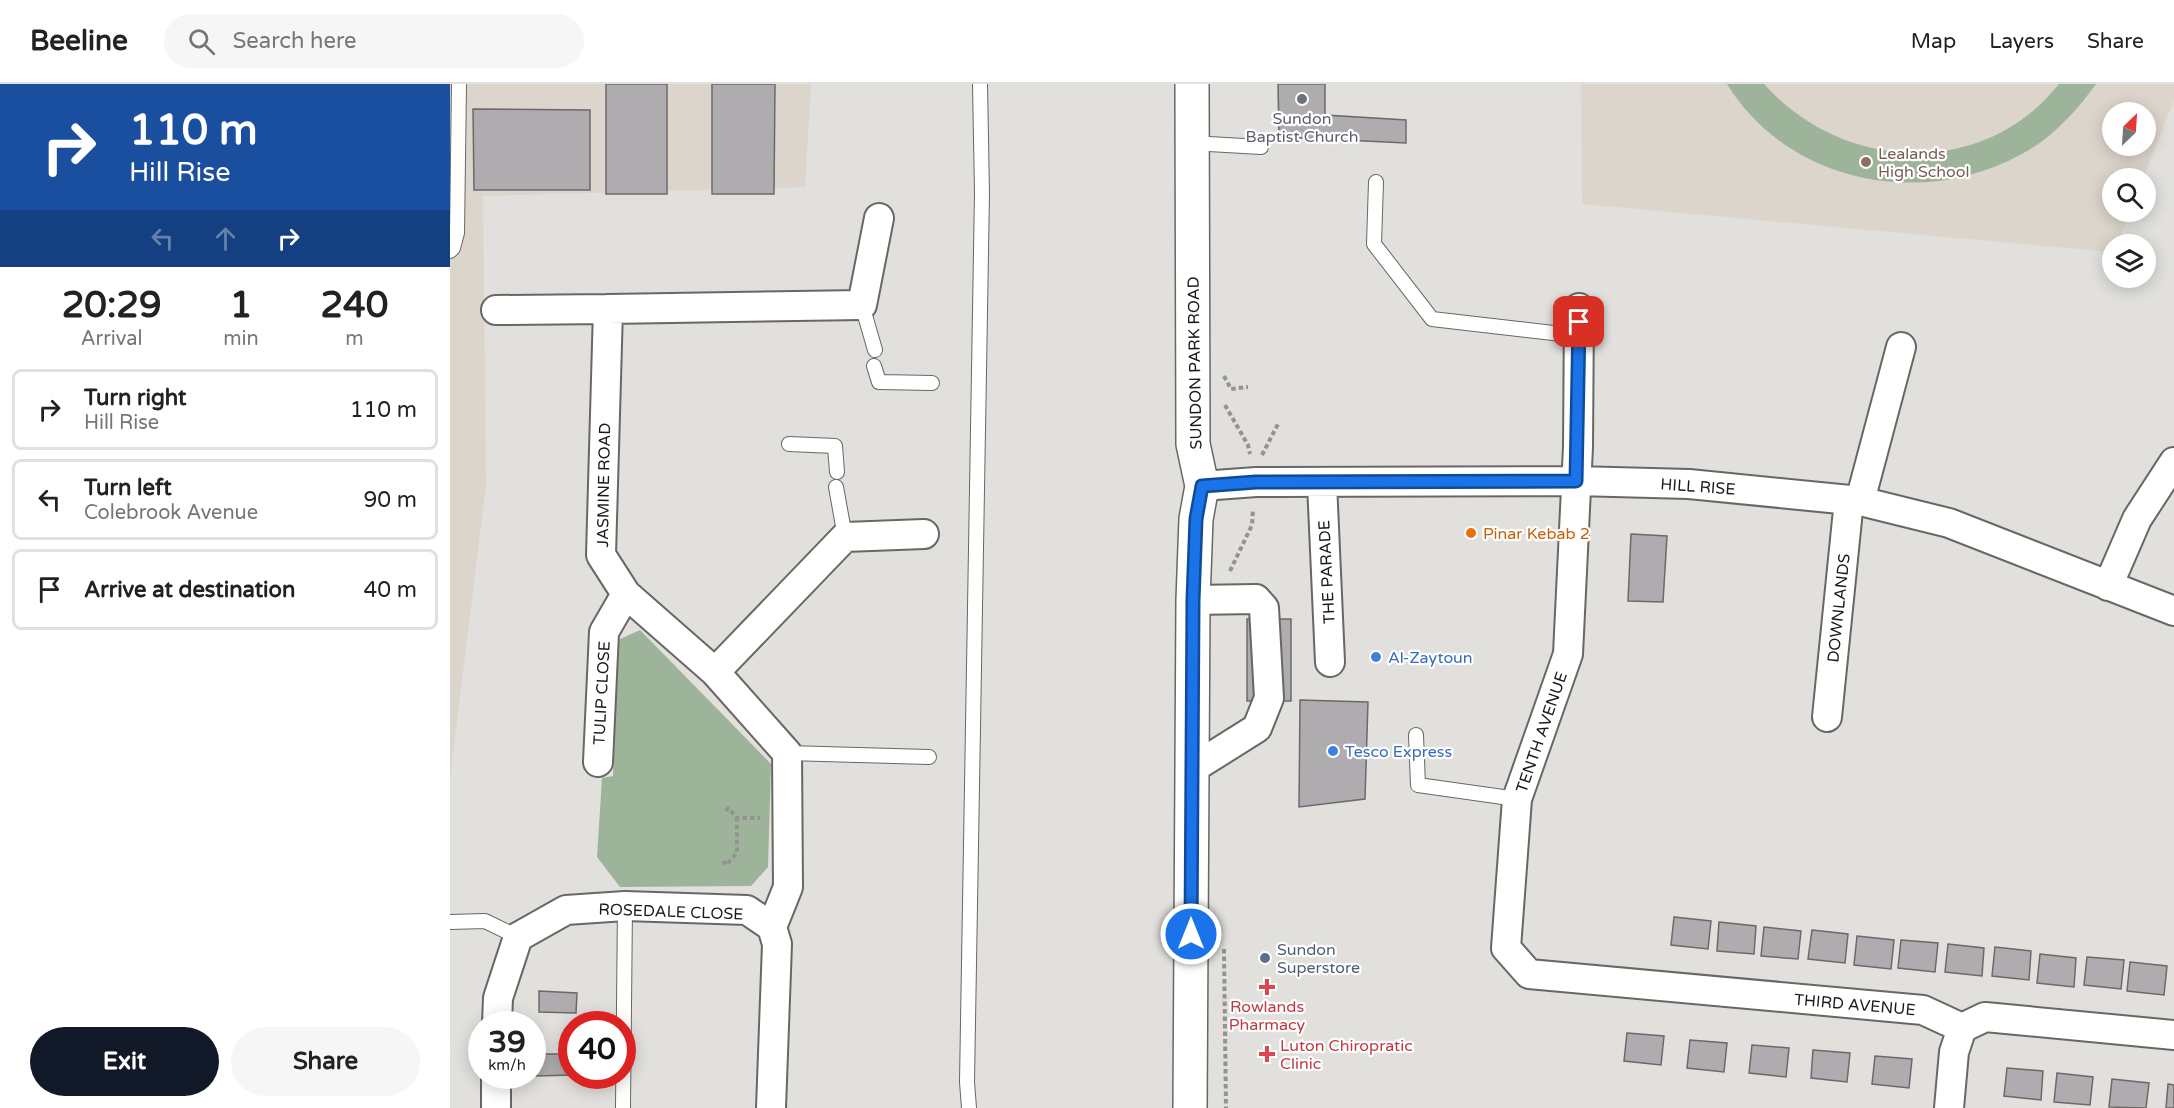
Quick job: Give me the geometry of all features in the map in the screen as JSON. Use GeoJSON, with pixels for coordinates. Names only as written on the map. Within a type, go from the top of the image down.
{"type":"FeatureCollection","features":[{"type":"Feature","properties":{"kind":"street","name":"SUNDON PARK ROAD"},"geometry":{"type":"LineString","coordinates":[[1190,1108],[1190,770],[1206,600],[1196,519],[1202,486],[1193,444],[1192,84]]}},
{"type":"Feature","properties":{"kind":"street"},"geometry":{"type":"LineString","coordinates":[[496,310],[862,305],[879,218]]}},
{"type":"Feature","properties":{"kind":"street","name":"TENTH AVENUE"},"geometry":{"type":"LineString","coordinates":[[1529,974],[1506,948],[1517,799],[1568,654],[1576,481],[1580,308]]}},
{"type":"Feature","properties":{"kind":"street","name":"JASMINE ROAD"},"geometry":{"type":"LineString","coordinates":[[608,309],[601,555],[626,594],[715,672],[787,753]]}},
{"type":"Feature","properties":{"kind":"street","name":"DOWNLANDS"},"geometry":{"type":"LineString","coordinates":[[1827,717],[1854,501],[1901,347]]}},
{"type":"Feature","properties":{"kind":"street"},"geometry":{"type":"LineString","coordinates":[[2108,586],[2137,519],[2174,462]]}},
{"type":"Feature","properties":{"kind":"street","name":"HILL RISE"},"geometry":{"type":"LineString","coordinates":[[1202,486],[1257,470],[1322,483],[1576,481],[1689,484],[1854,501],[1948,523],[2174,612]]}},
{"type":"Feature","properties":{"kind":"street","name":"THE PARADE"},"geometry":{"type":"LineString","coordinates":[[1322,483],[1330,662]]}},
{"type":"Feature","properties":{"kind":"street"},"geometry":{"type":"LineString","coordinates":[[715,672],[845,537],[924,534]]}},
{"type":"Feature","properties":{"kind":"street","name":"TULIP CLOSE"},"geometry":{"type":"LineString","coordinates":[[598,762],[604,632],[626,594]]}},
{"type":"Feature","properties":{"kind":"street"},"geometry":{"type":"LineString","coordinates":[[1190,770],[1257,728],[1269,698],[1264,608],[1256,599],[1206,600]]}},
{"type":"Feature","properties":{"kind":"street"},"geometry":{"type":"LineString","coordinates":[[771,1108],[777,944],[772,927],[788,887],[787,753]]}},
{"type":"Feature","properties":{"kind":"street","name":"ROSEDALE CLOSE"},"geometry":{"type":"LineString","coordinates":[[518,937],[566,910],[625,906],[747,910],[772,927]]}},
{"type":"Feature","properties":{"kind":"street"},"geometry":{"type":"LineString","coordinates":[[498,1011],[498,999],[518,937]]}},
{"type":"Feature","properties":{"kind":"street","name":"THIRD AVENUE"},"geometry":{"type":"LineString","coordinates":[[1529,974],[1923,1010],[1962,1028]]}},
{"type":"Feature","properties":{"kind":"street"},"geometry":{"type":"LineString","coordinates":[[1949,1108],[1954,1052],[1962,1028],[1985,1017],[2174,1035]]}},
{"type":"Feature","properties":{"kind":"street"},"geometry":{"type":"LineString","coordinates":[[496,1089],[496,1108]]}},
{"type":"Feature","properties":{"kind":"lane"},"geometry":{"type":"LineString","coordinates":[[450,251],[457,233],[459,84]]}},
{"type":"Feature","properties":{"kind":"lane"},"geometry":{"type":"LineString","coordinates":[[969,1108],[967,1082],[982,193],[980,84]]}},
{"type":"Feature","properties":{"kind":"lane"},"geometry":{"type":"LineString","coordinates":[[1191,142],[1261,147]]}},
{"type":"Feature","properties":{"kind":"lane"},"geometry":{"type":"LineString","coordinates":[[1376,182],[1374,244],[1432,319],[1579,336]]}},
{"type":"Feature","properties":{"kind":"lane"},"geometry":{"type":"LineString","coordinates":[[862,305],[875,350]]}},
{"type":"Feature","properties":{"kind":"lane"},"geometry":{"type":"LineString","coordinates":[[874,366],[879,382],[932,383]]}},
{"type":"Feature","properties":{"kind":"lane"},"geometry":{"type":"LineString","coordinates":[[789,444],[835,446],[837,472]]}},
{"type":"Feature","properties":{"kind":"lane"},"geometry":{"type":"LineString","coordinates":[[836,487],[845,537]]}},
{"type":"Feature","properties":{"kind":"lane"},"geometry":{"type":"LineString","coordinates":[[1416,735],[1418,785],[1517,799]]}},
{"type":"Feature","properties":{"kind":"lane"},"geometry":{"type":"LineString","coordinates":[[787,753],[929,757]]}},
{"type":"Feature","properties":{"kind":"lane"},"geometry":{"type":"LineString","coordinates":[[623,1108],[625,906]]}},
{"type":"Feature","properties":{"kind":"lane"},"geometry":{"type":"LineString","coordinates":[[450,922],[485,921],[518,937]]}},
{"type":"Feature","properties":{"kind":"path"},"geometry":{"type":"LineString","coordinates":[[1206,600],[1252,525],[1257,470],[1278,424]]}},
{"type":"Feature","properties":{"kind":"path"},"geometry":{"type":"LineString","coordinates":[[723,861],[726,865],[737,853],[737,818],[728,808],[726,811]]}},
{"type":"Feature","properties":{"kind":"path"},"geometry":{"type":"LineString","coordinates":[[737,818],[788,819]]}},
{"type":"Feature","properties":{"kind":"path"},"geometry":{"type":"LineString","coordinates":[[1224,937],[1226,1108]]}},
{"type":"Feature","properties":{"kind":"shaded area"},"geometry":{"type":"Polygon","coordinates":[[[450,84],[811,84],[805,187],[483,196],[486,485],[450,778],[450,84]]]}},
{"type":"Feature","properties":{"kind":"shaded area","name":"Lealands High School"},"geometry":{"type":"Polygon","coordinates":[[[1581,84],[2174,84],[2174,100],[2156,145],[2156,102],[2102,102],[2102,156],[2152,156],[2147,168],[2102,168],[2102,222],[2126,222],[2121,234],[2102,234],[2102,251],[1582,204],[1581,84]]]}},
{"type":"Feature","properties":{"kind":"green space"},"geometry":{"type":"Polygon","coordinates":[[[1727,84],[1764,84],[1796,113],[1832,135],[1872,148],[1912,153],[1953,149],[1992,137],[2028,115],[2059,84],[2096,84],[2062,124],[2042,141],[2020,155],[1981,172],[1941,181],[1900,182],[1859,177],[1820,164],[1785,144],[1753,118],[1727,84]]]}},
{"type":"Feature","properties":{"kind":"green space"},"geometry":{"type":"Polygon","coordinates":[[[640,630],[771,764],[768,867],[751,886],[620,887],[597,857],[602,778],[613,776],[616,641],[640,630]]]}},
{"type":"Feature","properties":{"kind":"building"},"geometry":{"type":"Polygon","coordinates":[[[606,84],[667,84],[667,194],[606,194],[606,84]]]}},
{"type":"Feature","properties":{"kind":"building"},"geometry":{"type":"Polygon","coordinates":[[[712,84],[775,84],[774,194],[712,194],[712,84]]]}},
{"type":"Feature","properties":{"kind":"building","name":"Sundon Baptist Church"},"geometry":{"type":"Polygon","coordinates":[[[1278,84],[1325,84],[1325,115],[1406,120],[1406,143],[1279,137],[1278,84]]]}},
{"type":"Feature","properties":{"kind":"building"},"geometry":{"type":"Polygon","coordinates":[[[473,109],[590,110],[590,190],[474,190],[473,109]]]}},
{"type":"Feature","properties":{"kind":"building"},"geometry":{"type":"Polygon","coordinates":[[[1631,534],[1667,536],[1663,602],[1628,601],[1631,534]]]}},
{"type":"Feature","properties":{"kind":"building"},"geometry":{"type":"Polygon","coordinates":[[[1247,619],[1291,619],[1291,701],[1247,701],[1247,619]]]}},
{"type":"Feature","properties":{"kind":"building","name":"Tesco Express"},"geometry":{"type":"Polygon","coordinates":[[[1300,700],[1368,702],[1365,799],[1299,807],[1300,700]]]}},
{"type":"Feature","properties":{"kind":"building"},"geometry":{"type":"Polygon","coordinates":[[[1674,917],[1711,921],[1708,949],[1671,945],[1674,917]]]}},
{"type":"Feature","properties":{"kind":"building"},"geometry":{"type":"Polygon","coordinates":[[[1719,922],[1756,926],[1754,954],[1717,951],[1719,922]]]}},
{"type":"Feature","properties":{"kind":"building"},"geometry":{"type":"Polygon","coordinates":[[[1764,927],[1801,931],[1798,959],[1761,956],[1764,927]]]}},
{"type":"Feature","properties":{"kind":"building"},"geometry":{"type":"Polygon","coordinates":[[[1812,930],[1848,934],[1845,963],[1808,959],[1812,930]]]}},
{"type":"Feature","properties":{"kind":"building"},"geometry":{"type":"Polygon","coordinates":[[[1857,936],[1894,940],[1891,969],[1854,965],[1857,936]]]}},
{"type":"Feature","properties":{"kind":"building"},"geometry":{"type":"Polygon","coordinates":[[[1901,940],[1938,943],[1935,972],[1898,968],[1901,940]]]}},
{"type":"Feature","properties":{"kind":"building"},"geometry":{"type":"Polygon","coordinates":[[[1948,944],[1984,948],[1982,976],[1945,972],[1948,944]]]}},
{"type":"Feature","properties":{"kind":"building"},"geometry":{"type":"Polygon","coordinates":[[[1995,947],[2031,951],[2029,980],[1992,976],[1995,947]]]}},
{"type":"Feature","properties":{"kind":"building"},"geometry":{"type":"Polygon","coordinates":[[[2040,954],[2076,958],[2074,987],[2037,983],[2040,954]]]}},
{"type":"Feature","properties":{"kind":"building"},"geometry":{"type":"Polygon","coordinates":[[[2087,957],[2124,960],[2121,989],[2084,985],[2087,957]]]}},
{"type":"Feature","properties":{"kind":"building"},"geometry":{"type":"Polygon","coordinates":[[[2130,962],[2167,966],[2164,995],[2127,991],[2130,962]]]}},
{"type":"Feature","properties":{"kind":"building"},"geometry":{"type":"Polygon","coordinates":[[[539,991],[577,993],[576,1011],[539,1011],[539,991]]]}},
{"type":"Feature","properties":{"kind":"building"},"geometry":{"type":"Polygon","coordinates":[[[1627,1033],[1664,1036],[1661,1065],[1624,1061],[1627,1033]]]}},
{"type":"Feature","properties":{"kind":"building"},"geometry":{"type":"Polygon","coordinates":[[[1690,1040],[1727,1043],[1724,1072],[1687,1068],[1690,1040]]]}},
{"type":"Feature","properties":{"kind":"building"},"geometry":{"type":"Polygon","coordinates":[[[1752,1045],[1789,1048],[1786,1077],[1749,1073],[1752,1045]]]}},
{"type":"Feature","properties":{"kind":"building"},"geometry":{"type":"Polygon","coordinates":[[[1813,1050],[1850,1053],[1847,1082],[1811,1078],[1813,1050]]]}},
{"type":"Feature","properties":{"kind":"building"},"geometry":{"type":"Polygon","coordinates":[[[546,1054],[558,1054],[558,1075],[546,1076],[546,1054]]]}},
{"type":"Feature","properties":{"kind":"building"},"geometry":{"type":"Polygon","coordinates":[[[1875,1056],[1912,1059],[1909,1088],[1872,1084],[1875,1056]]]}},
{"type":"Feature","properties":{"kind":"building"},"geometry":{"type":"Polygon","coordinates":[[[2007,1068],[2043,1071],[2041,1100],[2004,1096],[2007,1068]]]}},
{"type":"Feature","properties":{"kind":"building"},"geometry":{"type":"Polygon","coordinates":[[[2057,1073],[2093,1077],[2090,1105],[2054,1102],[2057,1073]]]}},
{"type":"Feature","properties":{"kind":"building"},"geometry":{"type":"Polygon","coordinates":[[[2112,1079],[2149,1083],[2146,1108],[2109,1107],[2112,1079]]]}},
{"type":"Feature","properties":{"kind":"building"},"geometry":{"type":"Polygon","coordinates":[[[2168,1084],[2174,1085],[2174,1108],[2166,1108],[2168,1084]]]}},
{"type":"Feature","properties":{"kind":"place","name":"Sundon Baptist Church"},"geometry":{"type":"Point","coordinates":[1302,99]}},
{"type":"Feature","properties":{"kind":"place","name":"Lealands High School"},"geometry":{"type":"Point","coordinates":[1866,162]}},
{"type":"Feature","properties":{"kind":"place","name":"Pinar Kebab 2"},"geometry":{"type":"Point","coordinates":[1471,533]}},
{"type":"Feature","properties":{"kind":"place","name":"Al-Zaytoun"},"geometry":{"type":"Point","coordinates":[1376,657]}},
{"type":"Feature","properties":{"kind":"place","name":"Tesco Express"},"geometry":{"type":"Point","coordinates":[1333,751]}},
{"type":"Feature","properties":{"kind":"place","name":"Sundon Superstore"},"geometry":{"type":"Point","coordinates":[1265,958]}},
{"type":"Feature","properties":{"kind":"place","name":"Rowlands Pharmacy"},"geometry":{"type":"Point","coordinates":[1267,987]}},
{"type":"Feature","properties":{"kind":"place","name":"Luton Chiropratic Clinic"},"geometry":{"type":"Point","coordinates":[1267,1054]}},
{"type":"Feature","properties":{"kind":"route"},"geometry":{"type":"LineString","coordinates":[[1191,934],[1190,770],[1193,600],[1196,519],[1202,486],[1256,482],[1576,481],[1579,322]]}}]}
